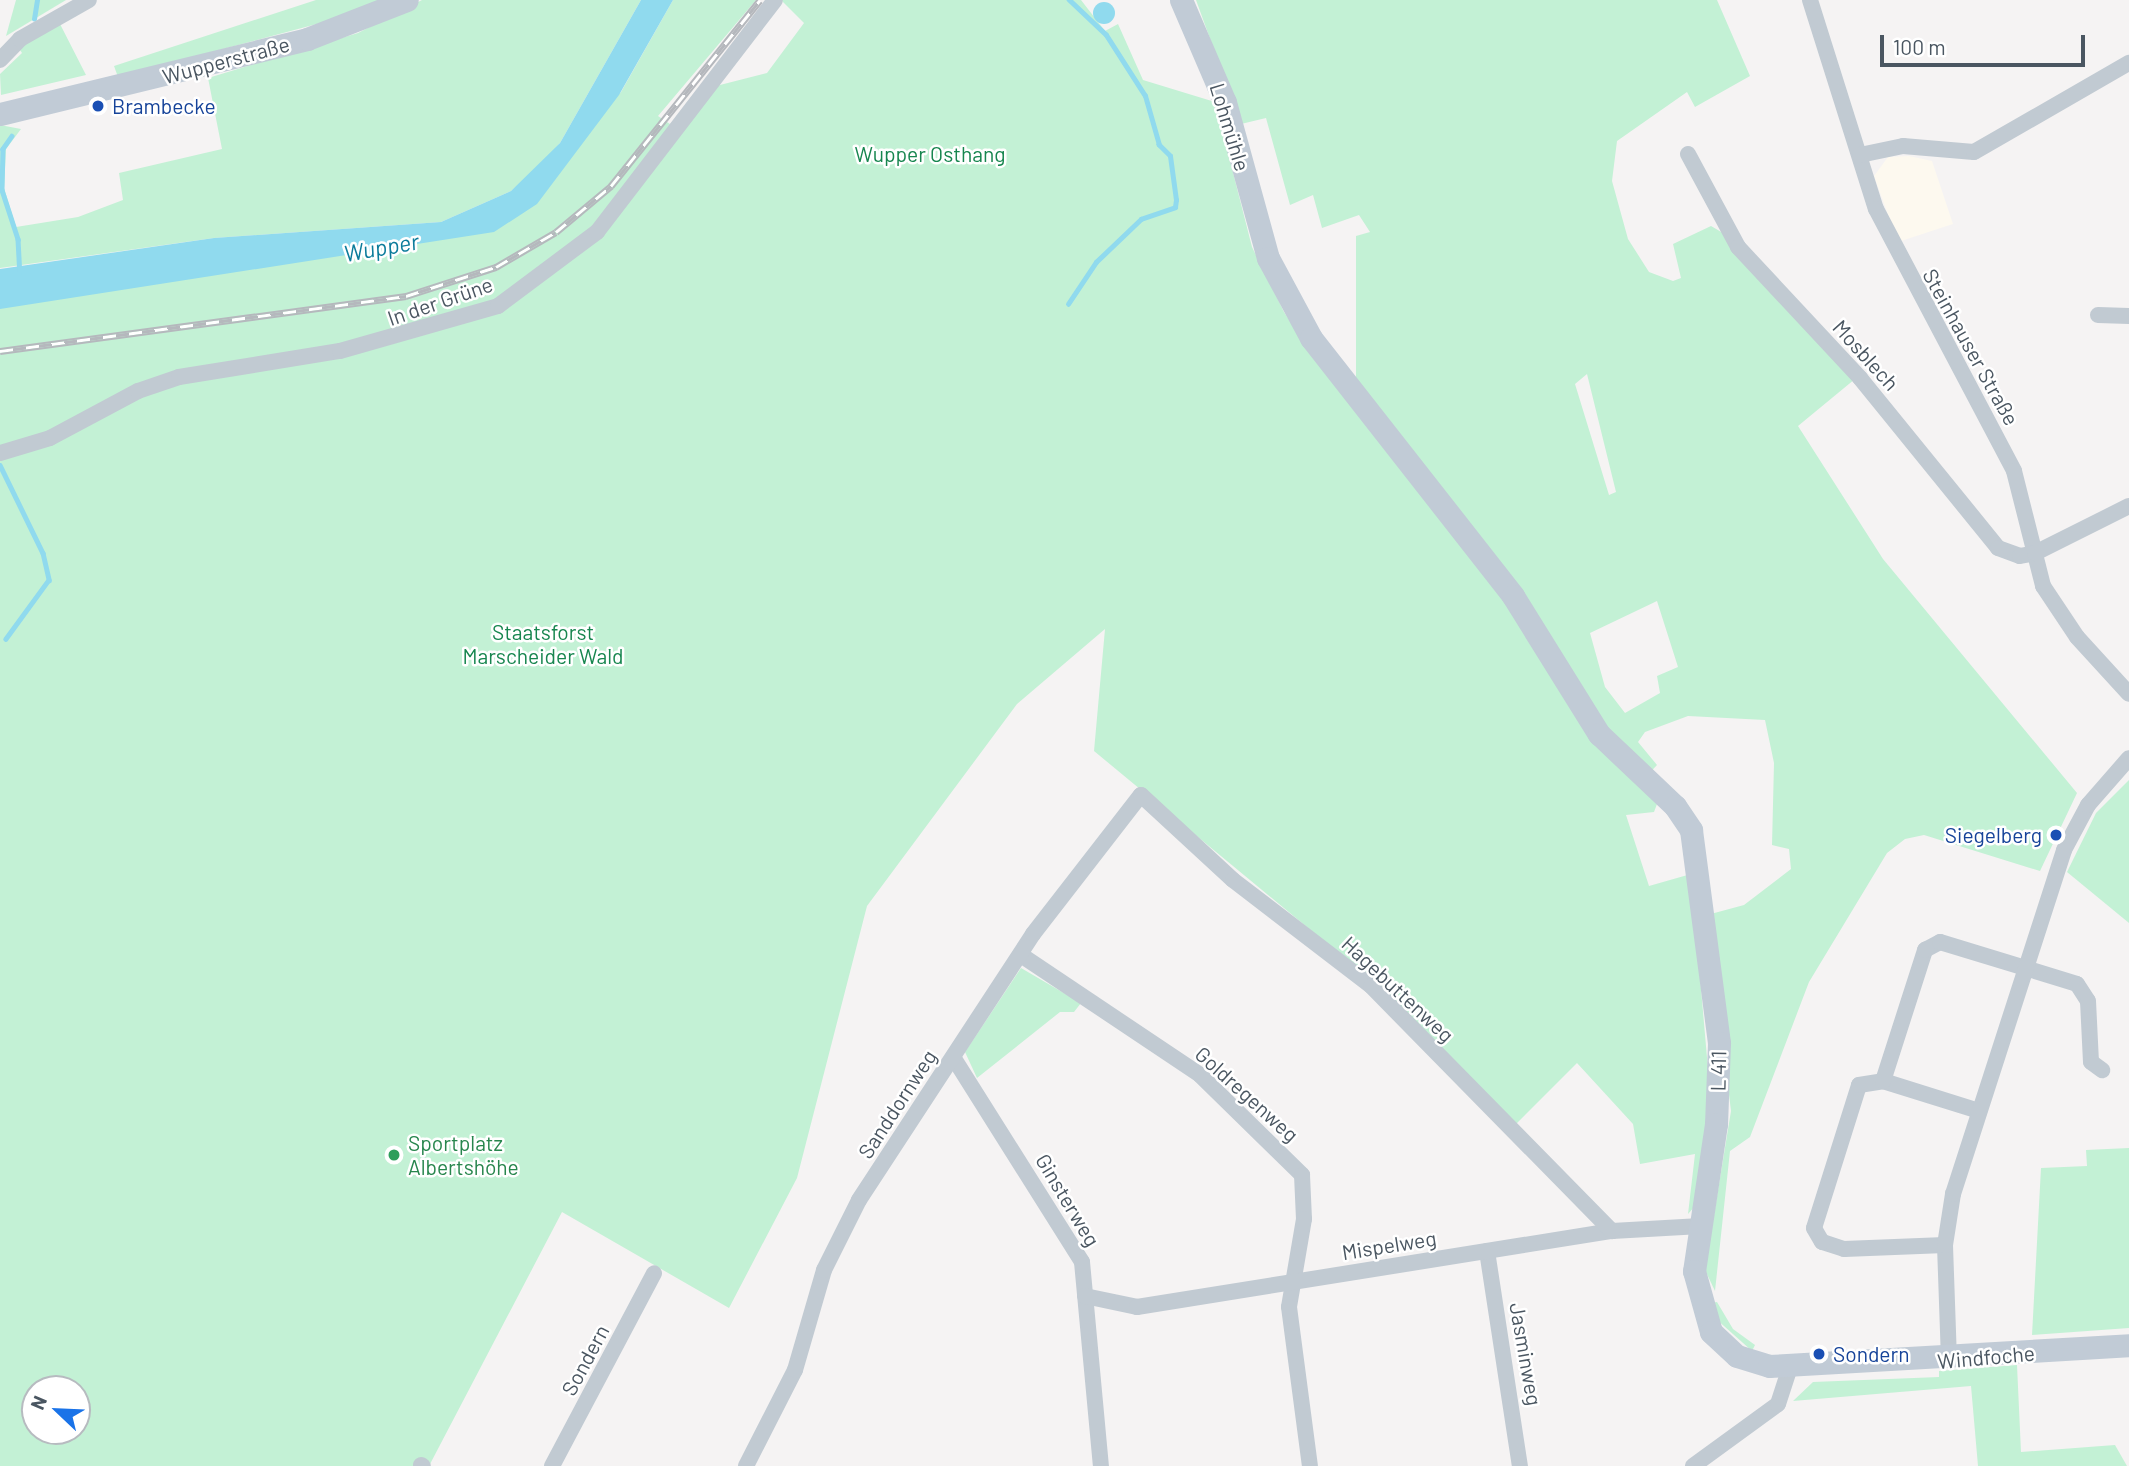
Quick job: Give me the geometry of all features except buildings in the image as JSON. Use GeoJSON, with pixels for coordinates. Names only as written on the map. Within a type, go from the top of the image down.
{"type":"FeatureCollection","features":[{"type":"Feature","properties":{"kind":"main road","name":"Wupperstraße"},"geometry":{"type":"LineString","coordinates":[[0,114],[307,39],[407,0]]}},
{"type":"Feature","properties":{"kind":"main road","name":"Lohmühle"},"geometry":{"type":"LineString","coordinates":[[1181,0],[1225,102],[1268,258],[1311,338],[1513,596],[1599,734],[1643,779],[1675,806],[1691,830],[1702,916]]}},
{"type":"Feature","properties":{"kind":"main road","name":"L 411"},"geometry":{"type":"LineString","coordinates":[[1701,1226],[1719,1063],[1702,916]]}},
{"type":"Feature","properties":{"kind":"main road","name":"Windfoche"},"geometry":{"type":"LineString","coordinates":[[1701,1226],[1695,1283],[1711,1332],[1746,1360],[1790,1367],[1949,1360],[2129,1345]]}},
{"type":"Feature","properties":{"kind":"street"},"geometry":{"type":"LineString","coordinates":[[0,60],[20,39],[89,0]]}},
{"type":"Feature","properties":{"kind":"street","name":"In der Grüne"},"geometry":{"type":"LineString","coordinates":[[0,453],[50,438],[179,377],[352,349],[498,306],[597,232],[775,0]]}},
{"type":"Feature","properties":{"kind":"street","name":"Steinhauser Straße"},"geometry":{"type":"LineString","coordinates":[[1810,0],[1860,155],[1896,255],[1984,406],[2014,471],[2035,553],[2054,606],[2129,694]]}},
{"type":"Feature","properties":{"kind":"street"},"geometry":{"type":"LineString","coordinates":[[1860,155],[1903,146],[1974,152],[2129,63]]}},
{"type":"Feature","properties":{"kind":"street","name":"Mosblech"},"geometry":{"type":"LineString","coordinates":[[1688,154],[1738,247],[1876,396],[1989,538],[2009,554],[2035,553]]}},
{"type":"Feature","properties":{"kind":"street"},"geometry":{"type":"LineString","coordinates":[[2098,315],[2129,316]]}},
{"type":"Feature","properties":{"kind":"street"},"geometry":{"type":"LineString","coordinates":[[2035,553],[2129,506]]}},
{"type":"Feature","properties":{"kind":"street"},"geometry":{"type":"LineString","coordinates":[[1949,1360],[1945,1245],[1979,1111],[2064,850],[2129,758]]}},
{"type":"Feature","properties":{"kind":"street","name":"Sanddornweg"},"geometry":{"type":"LineString","coordinates":[[746,1466],[795,1370],[839,1235],[1021,955],[1141,795]]}},
{"type":"Feature","properties":{"kind":"street","name":"Hagebuttenweg"},"geometry":{"type":"LineString","coordinates":[[1141,795],[1233,880],[1371,986],[1612,1231]]}},
{"type":"Feature","properties":{"kind":"street"},"geometry":{"type":"LineString","coordinates":[[1883,1081],[1925,950],[1940,942],[2025,967],[2083,990],[2091,1062],[2102,1070]]}},
{"type":"Feature","properties":{"kind":"street","name":"Goldregenweg"},"geometry":{"type":"LineString","coordinates":[[1021,955],[1200,1074],[1290,1160],[1302,1175],[1306,1195],[1289,1307],[1310,1466]]}},
{"type":"Feature","properties":{"kind":"street","name":"Ginsterweg"},"geometry":{"type":"LineString","coordinates":[[953,1057],[1069,1236],[1082,1262],[1101,1466]]}},
{"type":"Feature","properties":{"kind":"street"},"geometry":{"type":"LineString","coordinates":[[1945,1245],[1844,1249],[1822,1242],[1814,1228],[1859,1085],[1883,1081],[1979,1111]]}},
{"type":"Feature","properties":{"kind":"street","name":"Mispelweg"},"geometry":{"type":"LineString","coordinates":[[1085,1296],[1137,1307],[1612,1231],[1701,1226]]}},
{"type":"Feature","properties":{"kind":"street","name":"Jasminweg"},"geometry":{"type":"LineString","coordinates":[[1487,1251],[1520,1466]]}},
{"type":"Feature","properties":{"kind":"street","name":"Sondern"},"geometry":{"type":"LineString","coordinates":[[552,1466],[654,1273]]}},
{"type":"Feature","properties":{"kind":"street"},"geometry":{"type":"LineString","coordinates":[[1693,1466],[1778,1404],[1790,1367]]}},
{"type":"Feature","properties":{"kind":"shaded area"},"geometry":{"type":"Polygon","coordinates":[[[1909,156],[1932,161],[1953,224],[1898,242],[1874,176],[1888,157],[1909,156]]]}},
{"type":"Feature","properties":{"kind":"green space"},"geometry":{"type":"Polygon","coordinates":[[[16,0],[66,0],[6,36],[16,0]]]}},
{"type":"Feature","properties":{"kind":"green space"},"geometry":{"type":"Polygon","coordinates":[[[316,0],[386,0],[358,13],[118,77],[114,66],[316,0]]]}},
{"type":"Feature","properties":{"kind":"green space"},"geometry":{"type":"Polygon","coordinates":[[[422,0],[641,0],[560,143],[540,166],[511,191],[441,222],[214,238],[0,268],[0,125],[21,129],[6,149],[4,188],[16,227],[78,217],[123,200],[119,173],[222,149],[208,78],[358,33],[422,0]]]}},
{"type":"Feature","properties":{"kind":"green space","name":"Staatsforst Marscheider Wald"},"geometry":{"type":"Polygon","coordinates":[[[673,0],[756,0],[658,116],[670,124],[716,86],[767,73],[804,23],[781,0],[1081,0],[1105,31],[1118,24],[1143,80],[1215,102],[1252,247],[1284,312],[1305,345],[1494,554],[1356,380],[1356,236],[1370,232],[1359,215],[1322,228],[1313,195],[1290,205],[1266,118],[1241,124],[1196,0],[1717,0],[1750,76],[1695,107],[1687,92],[1617,141],[1612,181],[1628,239],[1649,272],[1673,281],[1681,278],[1673,244],[1711,226],[1723,233],[1855,379],[1798,426],[1883,559],[2077,793],[2040,871],[1924,835],[1905,839],[1887,853],[1809,982],[1750,1137],[1730,1151],[1715,1291],[1705,1270],[1731,1111],[1707,915],[1744,905],[1791,869],[1789,849],[1772,845],[1774,763],[1765,720],[1688,716],[1645,732],[1638,742],[1657,765],[1638,785],[1657,804],[1654,812],[1626,815],[1649,886],[1691,874],[1710,1092],[1696,1205],[1688,1214],[1695,1154],[1640,1164],[1633,1124],[1577,1063],[1515,1125],[1383,990],[1094,751],[1105,629],[1017,704],[867,906],[797,1178],[729,1308],[562,1212],[429,1466],[0,1466],[0,291],[429,234],[516,200],[621,92],[673,0]],[[1587,374],[1575,384],[1609,495],[1616,492],[1587,374]],[[1657,601],[1590,633],[1605,687],[1625,713],[1660,693],[1657,676],[1678,667],[1657,601]]]}},
{"type":"Feature","properties":{"kind":"green space"},"geometry":{"type":"Polygon","coordinates":[[[60,24],[86,75],[1,95],[0,74],[22,53],[18,47],[60,24]]]}},
{"type":"Feature","properties":{"kind":"green space"},"geometry":{"type":"Polygon","coordinates":[[[2129,780],[2129,923],[2067,872],[2096,813],[2129,780]]]}},
{"type":"Feature","properties":{"kind":"green space"},"geometry":{"type":"Polygon","coordinates":[[[1021,968],[1081,1003],[1074,1012],[1060,1012],[977,1078],[965,1052],[1021,968]]]}},
{"type":"Feature","properties":{"kind":"green space"},"geometry":{"type":"Polygon","coordinates":[[[2129,1148],[2129,1328],[2032,1335],[2041,1168],[2087,1166],[2086,1150],[2129,1148]]]}},
{"type":"Feature","properties":{"kind":"green space"},"geometry":{"type":"Polygon","coordinates":[[[1717,1302],[1733,1329],[1755,1345],[1752,1351],[1715,1318],[1710,1303],[1717,1302]]]}},
{"type":"Feature","properties":{"kind":"green space"},"geometry":{"type":"Polygon","coordinates":[[[2017,1365],[2021,1452],[2115,1445],[2127,1466],[1978,1466],[1971,1386],[1793,1401],[1813,1382],[1939,1377],[1939,1371],[2017,1365]]]}},
{"type":"Feature","properties":{"kind":"water","name":"Wupper"},"geometry":{"type":"Polygon","coordinates":[[[641,0],[673,0],[619,95],[537,204],[494,232],[0,309],[0,269],[214,238],[441,222],[511,191],[560,143],[641,0]]]}},
{"type":"Feature","properties":{"kind":"water"},"geometry":{"type":"Polygon","coordinates":[[[1104,2],[1112,5],[1115,13],[1112,21],[1104,24],[1096,21],[1093,13],[1096,5],[1104,2]]]}},
{"type":"Feature","properties":{"kind":"waterway"},"geometry":{"type":"LineString","coordinates":[[34,19],[37,0]]}},
{"type":"Feature","properties":{"kind":"waterway"},"geometry":{"type":"LineString","coordinates":[[1068,304],[1096,262],[1141,219],[1175,207],[1176,200],[1170,156],[1159,145],[1145,96],[1106,35],[1069,0]]}},
{"type":"Feature","properties":{"kind":"waterway"},"geometry":{"type":"LineString","coordinates":[[12,136],[3,149],[2,190],[18,239],[20,272]]}},
{"type":"Feature","properties":{"kind":"waterway"},"geometry":{"type":"LineString","coordinates":[[0,465],[43,553],[49,580],[6,639]]}},
{"type":"Feature","properties":{"kind":"railway"},"geometry":{"type":"LineString","coordinates":[[0,351],[406,296],[496,267],[556,232],[611,186],[760,0]]}},
{"type":"Feature","properties":{"kind":"place","name":"Brambecke"},"geometry":{"type":"Point","coordinates":[98,106]}},
{"type":"Feature","properties":{"kind":"place","name":"Siegelberg"},"geometry":{"type":"Point","coordinates":[2056,835]}},
{"type":"Feature","properties":{"kind":"place","name":"Sportplatz Albertshöhe"},"geometry":{"type":"Point","coordinates":[394,1155]}},
{"type":"Feature","properties":{"kind":"place","name":"Sondern"},"geometry":{"type":"Point","coordinates":[1819,1354]}},
{"type":"Feature","properties":{"kind":"park label","name":"Wupper Osthang"},"geometry":{"type":"Point","coordinates":[930,154]}}]}
